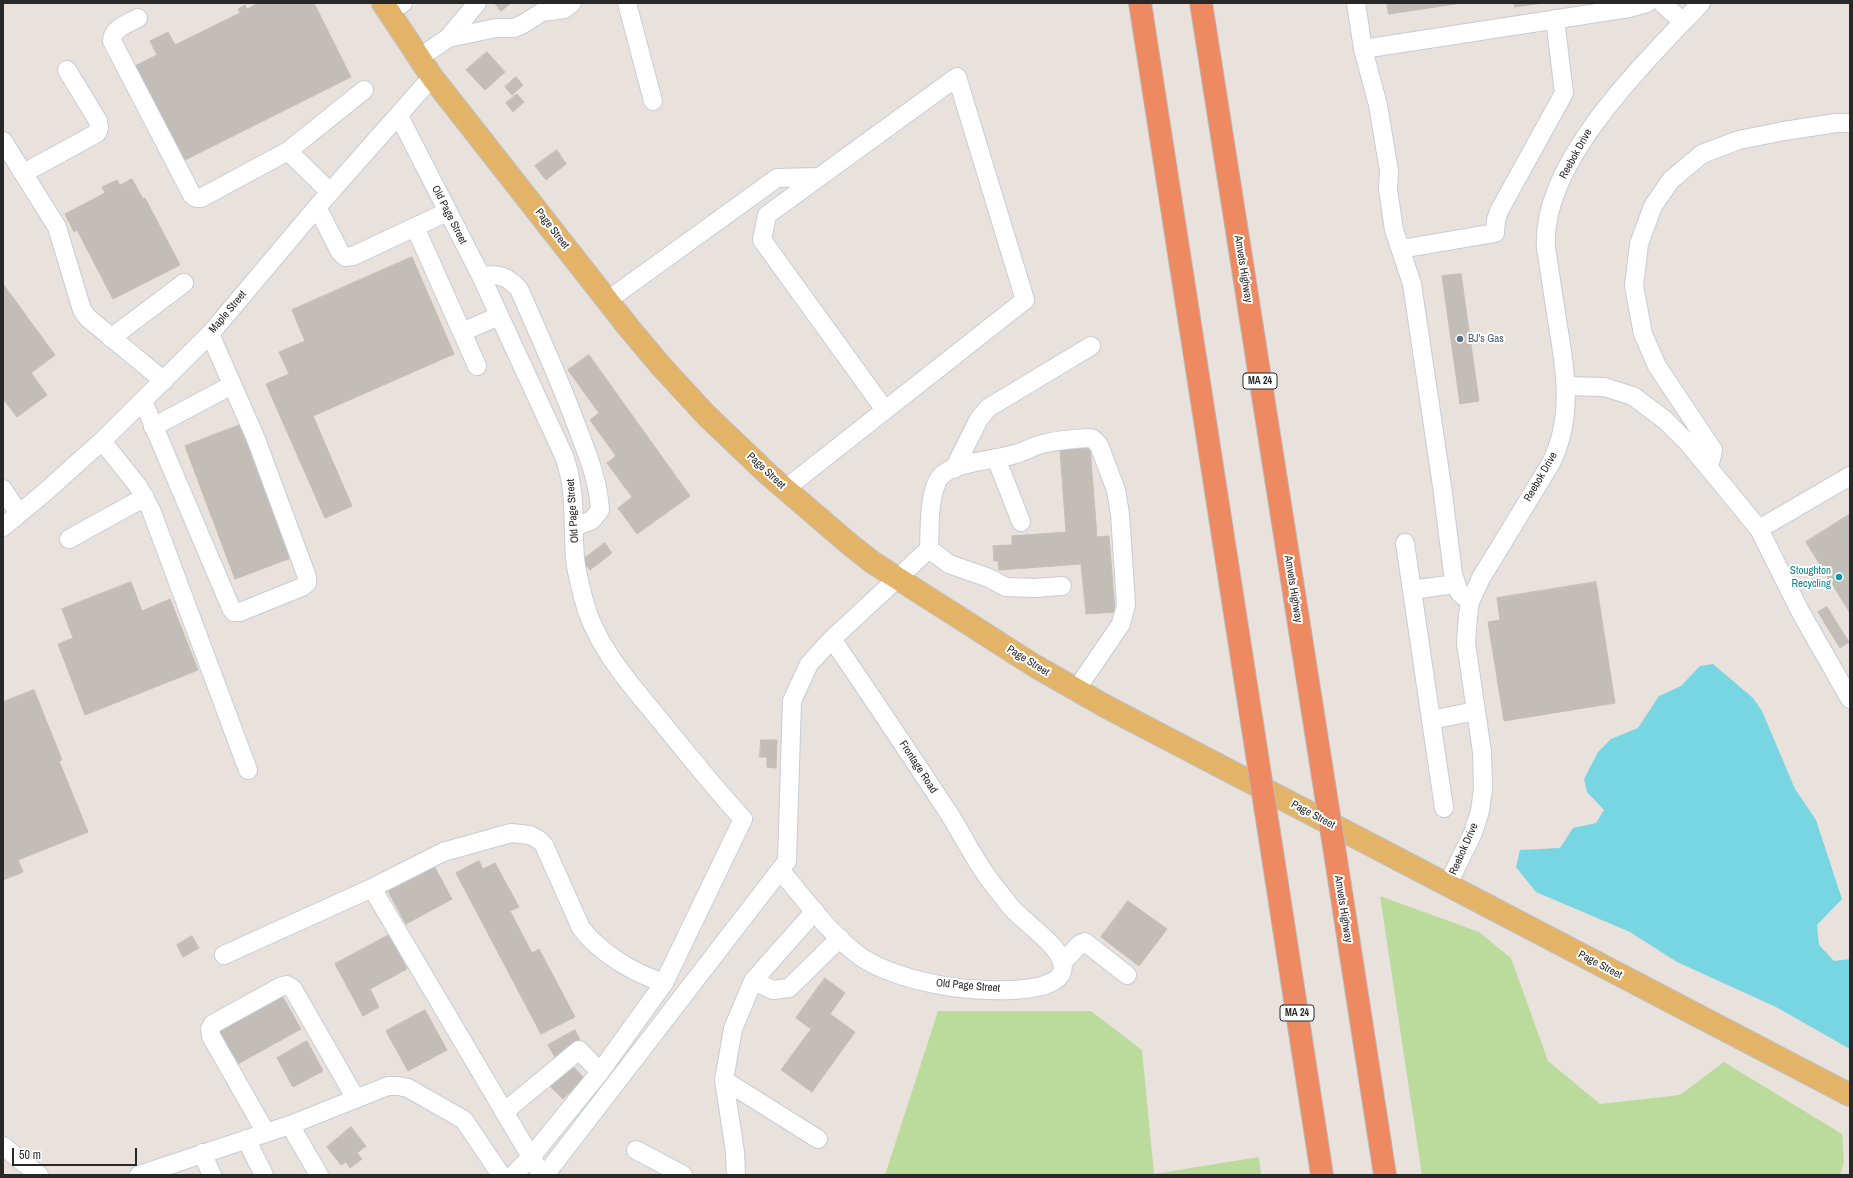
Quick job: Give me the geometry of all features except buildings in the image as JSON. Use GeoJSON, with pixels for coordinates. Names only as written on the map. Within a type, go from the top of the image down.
{"type":"FeatureCollection","features":[{"type":"Feature","properties":{"kind":"highway","name":"MA 24"},"geometry":{"type":"LineString","coordinates":[[1140,3],[1322,1175]]}},
{"type":"Feature","properties":{"kind":"highway","name":"Amvets Highway"},"geometry":{"type":"LineString","coordinates":[[1201,3],[1385,1175]]}},
{"type":"Feature","properties":{"kind":"main road","name":"Page Street"},"geometry":{"type":"LineString","coordinates":[[392,6],[419,58],[432,77],[661,366],[706,415],[785,489],[857,550],[991,638],[1076,690],[1447,886],[1850,1095]]}},
{"type":"Feature","properties":{"kind":"street"},"geometry":{"type":"LineString","coordinates":[[419,58],[448,38],[477,3]]}},
{"type":"Feature","properties":{"kind":"street"},"geometry":{"type":"LineString","coordinates":[[627,3],[653,102]]}},
{"type":"Feature","properties":{"kind":"street"},"geometry":{"type":"LineString","coordinates":[[1356,3],[1363,49],[1378,105],[1389,171],[1388,189],[1394,230],[1412,284],[1455,584],[1462,596],[1470,602]]}},
{"type":"Feature","properties":{"kind":"street"},"geometry":{"type":"LineString","coordinates":[[1363,49],[1555,19],[1608,7],[1648,3]]}},
{"type":"Feature","properties":{"kind":"street"},"geometry":{"type":"LineString","coordinates":[[1662,3],[1683,22]]}},
{"type":"Feature","properties":{"kind":"street","name":"Reebok Drive"},"geometry":{"type":"LineString","coordinates":[[1447,886],[1471,839],[1482,800],[1483,764],[1466,643],[1470,602],[1481,578],[1556,453],[1564,426],[1566,386],[1546,248],[1545,236],[1548,214],[1569,165],[1591,127],[1611,102],[1701,3]]}},
{"type":"Feature","properties":{"kind":"street"},"geometry":{"type":"LineString","coordinates":[[448,38],[496,28],[514,28],[542,12],[561,5]]}},
{"type":"Feature","properties":{"kind":"street"},"geometry":{"type":"LineString","coordinates":[[138,18],[115,30],[112,35],[112,41],[192,195],[196,198],[201,198],[288,151],[364,90]]}},
{"type":"Feature","properties":{"kind":"street"},"geometry":{"type":"LineString","coordinates":[[1401,249],[1495,233],[1496,220],[1499,211],[1564,93],[1555,19]]}},
{"type":"Feature","properties":{"kind":"street"},"geometry":{"type":"LineString","coordinates":[[24,173],[97,132],[100,128],[98,121],[68,70]]}},
{"type":"Feature","properties":{"kind":"street","name":"Maple Street"},"geometry":{"type":"LineString","coordinates":[[3,527],[102,441],[210,334],[317,207],[432,77]]}},
{"type":"Feature","properties":{"kind":"street"},"geometry":{"type":"LineString","coordinates":[[785,489],[1025,300],[957,77],[767,215],[762,240],[885,410]]}},
{"type":"Feature","properties":{"kind":"street","name":"Old Page Street"},"geometry":{"type":"LineString","coordinates":[[399,116],[481,276],[564,456],[574,493],[575,560],[583,598],[596,632],[624,676],[721,795],[743,819],[664,983]]}},
{"type":"Feature","properties":{"kind":"street"},"geometry":{"type":"LineString","coordinates":[[1709,468],[1713,450],[1657,366],[1643,334],[1634,286],[1640,244],[1653,206],[1671,180],[1702,154],[1738,140],[1836,123],[1850,123]]}},
{"type":"Feature","properties":{"kind":"street"},"geometry":{"type":"LineString","coordinates":[[3,141],[57,227],[82,310],[88,318],[111,338],[164,381]]}},
{"type":"Feature","properties":{"kind":"street"},"geometry":{"type":"LineString","coordinates":[[288,151],[330,192]]}},
{"type":"Feature","properties":{"kind":"street"},"geometry":{"type":"LineString","coordinates":[[608,300],[777,178],[819,177]]}},
{"type":"Feature","properties":{"kind":"street"},"geometry":{"type":"LineString","coordinates":[[317,207],[340,252],[345,257],[353,256],[447,212]]}},
{"type":"Feature","properties":{"kind":"street"},"geometry":{"type":"LineString","coordinates":[[415,227],[477,366]]}},
{"type":"Feature","properties":{"kind":"street"},"geometry":{"type":"LineString","coordinates":[[481,276],[496,274],[510,279],[519,289],[568,403],[598,489],[600,510],[592,520],[575,527]]}},
{"type":"Feature","properties":{"kind":"street"},"geometry":{"type":"LineString","coordinates":[[111,338],[184,282]]}},
{"type":"Feature","properties":{"kind":"street"},"geometry":{"type":"LineString","coordinates":[[462,332],[499,316]]}},
{"type":"Feature","properties":{"kind":"street"},"geometry":{"type":"LineString","coordinates":[[510,338],[535,326]]}},
{"type":"Feature","properties":{"kind":"street"},"geometry":{"type":"LineString","coordinates":[[143,401],[230,608],[234,612],[240,612],[302,587],[307,583],[307,577],[256,439],[210,334]]}},
{"type":"Feature","properties":{"kind":"street"},"geometry":{"type":"LineString","coordinates":[[954,469],[978,419],[988,408],[1091,346]]}},
{"type":"Feature","properties":{"kind":"street"},"geometry":{"type":"LineString","coordinates":[[153,427],[232,385]]}},
{"type":"Feature","properties":{"kind":"street"},"geometry":{"type":"LineString","coordinates":[[1566,386],[1604,387],[1633,396],[1665,420],[1689,444],[1759,529],[1802,613],[1850,699]]}},
{"type":"Feature","properties":{"kind":"street"},"geometry":{"type":"LineString","coordinates":[[545,1175],[787,861],[792,701],[809,664],[832,639],[929,549],[932,498],[934,489],[941,476],[954,469],[1014,455],[1045,443],[1093,439],[1099,445],[1116,490],[1120,514],[1126,605],[1121,624],[1076,690]]}},
{"type":"Feature","properties":{"kind":"street"},"geometry":{"type":"LineString","coordinates":[[102,441],[145,497],[248,770]]}},
{"type":"Feature","properties":{"kind":"street"},"geometry":{"type":"LineString","coordinates":[[996,458],[1021,522]]}},
{"type":"Feature","properties":{"kind":"street"},"geometry":{"type":"LineString","coordinates":[[1759,529],[1850,476]]}},
{"type":"Feature","properties":{"kind":"street"},"geometry":{"type":"LineString","coordinates":[[3,489],[19,514]]}},
{"type":"Feature","properties":{"kind":"street"},"geometry":{"type":"LineString","coordinates":[[69,539],[145,497]]}},
{"type":"Feature","properties":{"kind":"street"},"geometry":{"type":"LineString","coordinates":[[1405,543],[1444,808]]}},
{"type":"Feature","properties":{"kind":"street"},"geometry":{"type":"LineString","coordinates":[[929,549],[949,564],[989,578],[1006,587],[1035,588],[1062,586]]}},
{"type":"Feature","properties":{"kind":"street"},"geometry":{"type":"LineString","coordinates":[[1412,590],[1455,584]]}},
{"type":"Feature","properties":{"kind":"street","name":"Frontage Road"},"geometry":{"type":"LineString","coordinates":[[832,639],[867,689],[944,806],[988,878],[1013,909],[1054,947],[1062,962]]}},
{"type":"Feature","properties":{"kind":"street"},"geometry":{"type":"LineString","coordinates":[[1431,720],[1476,712]]}},
{"type":"Feature","properties":{"kind":"street"},"geometry":{"type":"LineString","coordinates":[[224,955],[372,888],[433,856],[454,848],[510,833],[530,835],[539,840],[544,845],[581,928],[589,939],[598,947],[648,977],[664,983],[600,1072],[531,1157],[513,1175]]}},
{"type":"Feature","properties":{"kind":"street","name":"Old Page Street"},"geometry":{"type":"LineString","coordinates":[[780,870],[840,938],[862,957],[883,969],[913,979],[946,986],[987,990],[1036,988],[1056,981],[1063,972],[1062,962]]}},
{"type":"Feature","properties":{"kind":"street"},"geometry":{"type":"LineString","coordinates":[[372,888],[541,1175]]}},
{"type":"Feature","properties":{"kind":"street"},"geometry":{"type":"LineString","coordinates":[[736,1175],[735,1152],[724,1080],[733,1029],[753,981],[815,911]]}},
{"type":"Feature","properties":{"kind":"street"},"geometry":{"type":"LineString","coordinates":[[753,981],[773,990],[789,988],[840,938]]}},
{"type":"Feature","properties":{"kind":"street"},"geometry":{"type":"LineString","coordinates":[[1062,962],[1080,944],[1085,942],[1127,975]]}},
{"type":"Feature","properties":{"kind":"street"},"geometry":{"type":"LineString","coordinates":[[266,1133],[211,1036],[210,1029],[213,1024],[280,986],[287,985],[293,989],[356,1099]]}},
{"type":"Feature","properties":{"kind":"street"},"geometry":{"type":"LineString","coordinates":[[504,1112],[579,1050],[600,1072]]}},
{"type":"Feature","properties":{"kind":"street"},"geometry":{"type":"LineString","coordinates":[[724,1080],[818,1139]]}},
{"type":"Feature","properties":{"kind":"street"},"geometry":{"type":"LineString","coordinates":[[145,1174],[202,1153],[290,1126],[388,1086],[398,1086],[408,1088],[464,1120],[501,1175]]}},
{"type":"Feature","properties":{"kind":"street"},"geometry":{"type":"LineString","coordinates":[[290,1126],[319,1175]]}},
{"type":"Feature","properties":{"kind":"street"},"geometry":{"type":"LineString","coordinates":[[246,1139],[264,1175]]}},
{"type":"Feature","properties":{"kind":"street"},"geometry":{"type":"LineString","coordinates":[[3,1146],[39,1175]]}},
{"type":"Feature","properties":{"kind":"street"},"geometry":{"type":"LineString","coordinates":[[636,1150],[683,1175]]}},
{"type":"Feature","properties":{"kind":"street"},"geometry":{"type":"LineString","coordinates":[[202,1153],[212,1175]]}},
{"type":"Feature","properties":{"kind":"green space"},"geometry":{"type":"Polygon","coordinates":[[[1380,896],[1479,932],[1511,958],[1548,1061],[1600,1104],[1680,1095],[1724,1062],[1842,1134],[1844,1162],[1840,1175],[1422,1175],[1380,896]]]}},
{"type":"Feature","properties":{"kind":"green space"},"geometry":{"type":"Polygon","coordinates":[[[938,1011],[1091,1011],[1142,1050],[1154,1174],[1259,1157],[1261,1175],[885,1175],[938,1011]]]}},
{"type":"Feature","properties":{"kind":"water"},"geometry":{"type":"Polygon","coordinates":[[[1713,664],[1753,698],[1762,711],[1795,789],[1816,820],[1842,899],[1817,925],[1819,945],[1834,961],[1850,959],[1850,1049],[1776,1007],[1677,962],[1630,932],[1536,892],[1516,867],[1520,850],[1560,848],[1573,828],[1596,823],[1604,810],[1587,792],[1584,779],[1598,752],[1611,739],[1638,728],[1659,696],[1681,686],[1700,666],[1713,664]]]}},
{"type":"Feature","properties":{"kind":"place","name":"BJ's Gas"},"geometry":{"type":"Point","coordinates":[1460,339]}},
{"type":"Feature","properties":{"kind":"place","name":"Stoughton Recycling"},"geometry":{"type":"Point","coordinates":[1839,577]}}]}
